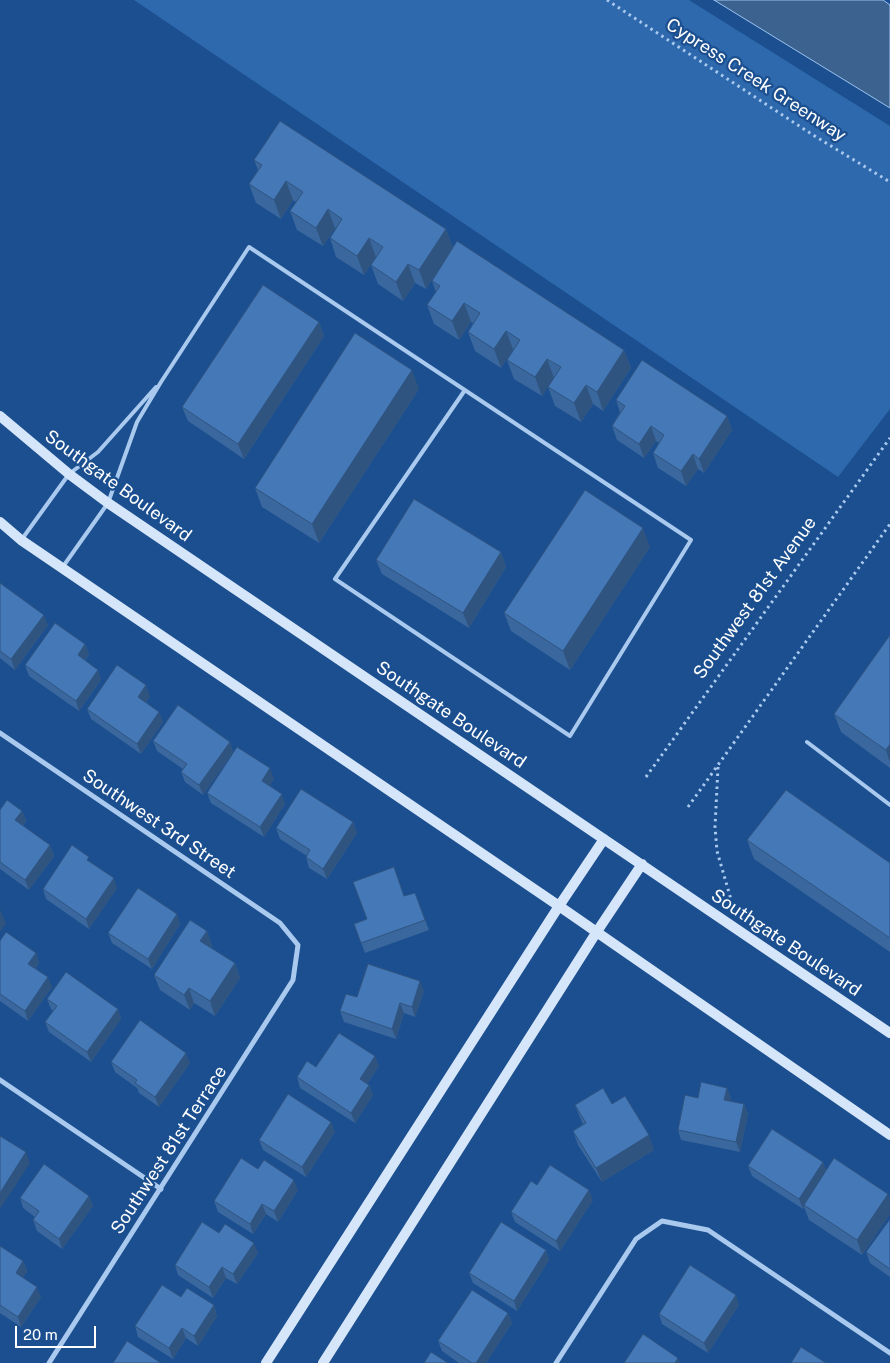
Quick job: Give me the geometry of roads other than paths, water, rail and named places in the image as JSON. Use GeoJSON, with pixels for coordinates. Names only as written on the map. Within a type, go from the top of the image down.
{"type":"FeatureCollection","features":[{"type":"Feature","properties":{"kind":"main road","name":"Southgate Boulevard"},"geometry":{"type":"LineString","coordinates":[[0,416],[69,474],[108,503],[890,1033]]}},
{"type":"Feature","properties":{"kind":"main road"},"geometry":{"type":"LineString","coordinates":[[0,522],[21,540],[559,906],[890,1135]]}},
{"type":"Feature","properties":{"kind":"main road"},"geometry":{"type":"LineString","coordinates":[[266,1363],[604,839]]}},
{"type":"Feature","properties":{"kind":"main road"},"geometry":{"type":"LineString","coordinates":[[323,1363],[596,933],[642,864]]}},
{"type":"Feature","properties":{"kind":"street","name":"Southwest 3rd Street"},"geometry":{"type":"LineString","coordinates":[[0,733],[280,923],[298,945]]}},
{"type":"Feature","properties":{"kind":"street","name":"Southwest 81st Terrace"},"geometry":{"type":"LineString","coordinates":[[49,1363],[293,980],[298,945]]}},
{"type":"Feature","properties":{"kind":"street"},"geometry":{"type":"LineString","coordinates":[[0,1080],[160,1189]]}},
{"type":"Feature","properties":{"kind":"street"},"geometry":{"type":"LineString","coordinates":[[556,1363],[636,1239],[662,1221],[708,1230],[890,1354]]}},
{"type":"Feature","properties":{"kind":"lane"},"geometry":{"type":"LineString","coordinates":[[62,568],[108,503],[138,422],[161,382],[249,247],[465,390],[691,540],[570,736],[335,579],[465,390]]}},
{"type":"Feature","properties":{"kind":"lane"},"geometry":{"type":"LineString","coordinates":[[21,540],[69,474],[98,452],[161,382]]}},
{"type":"Feature","properties":{"kind":"lane"},"geometry":{"type":"LineString","coordinates":[[807,742],[890,805]]}}]}
